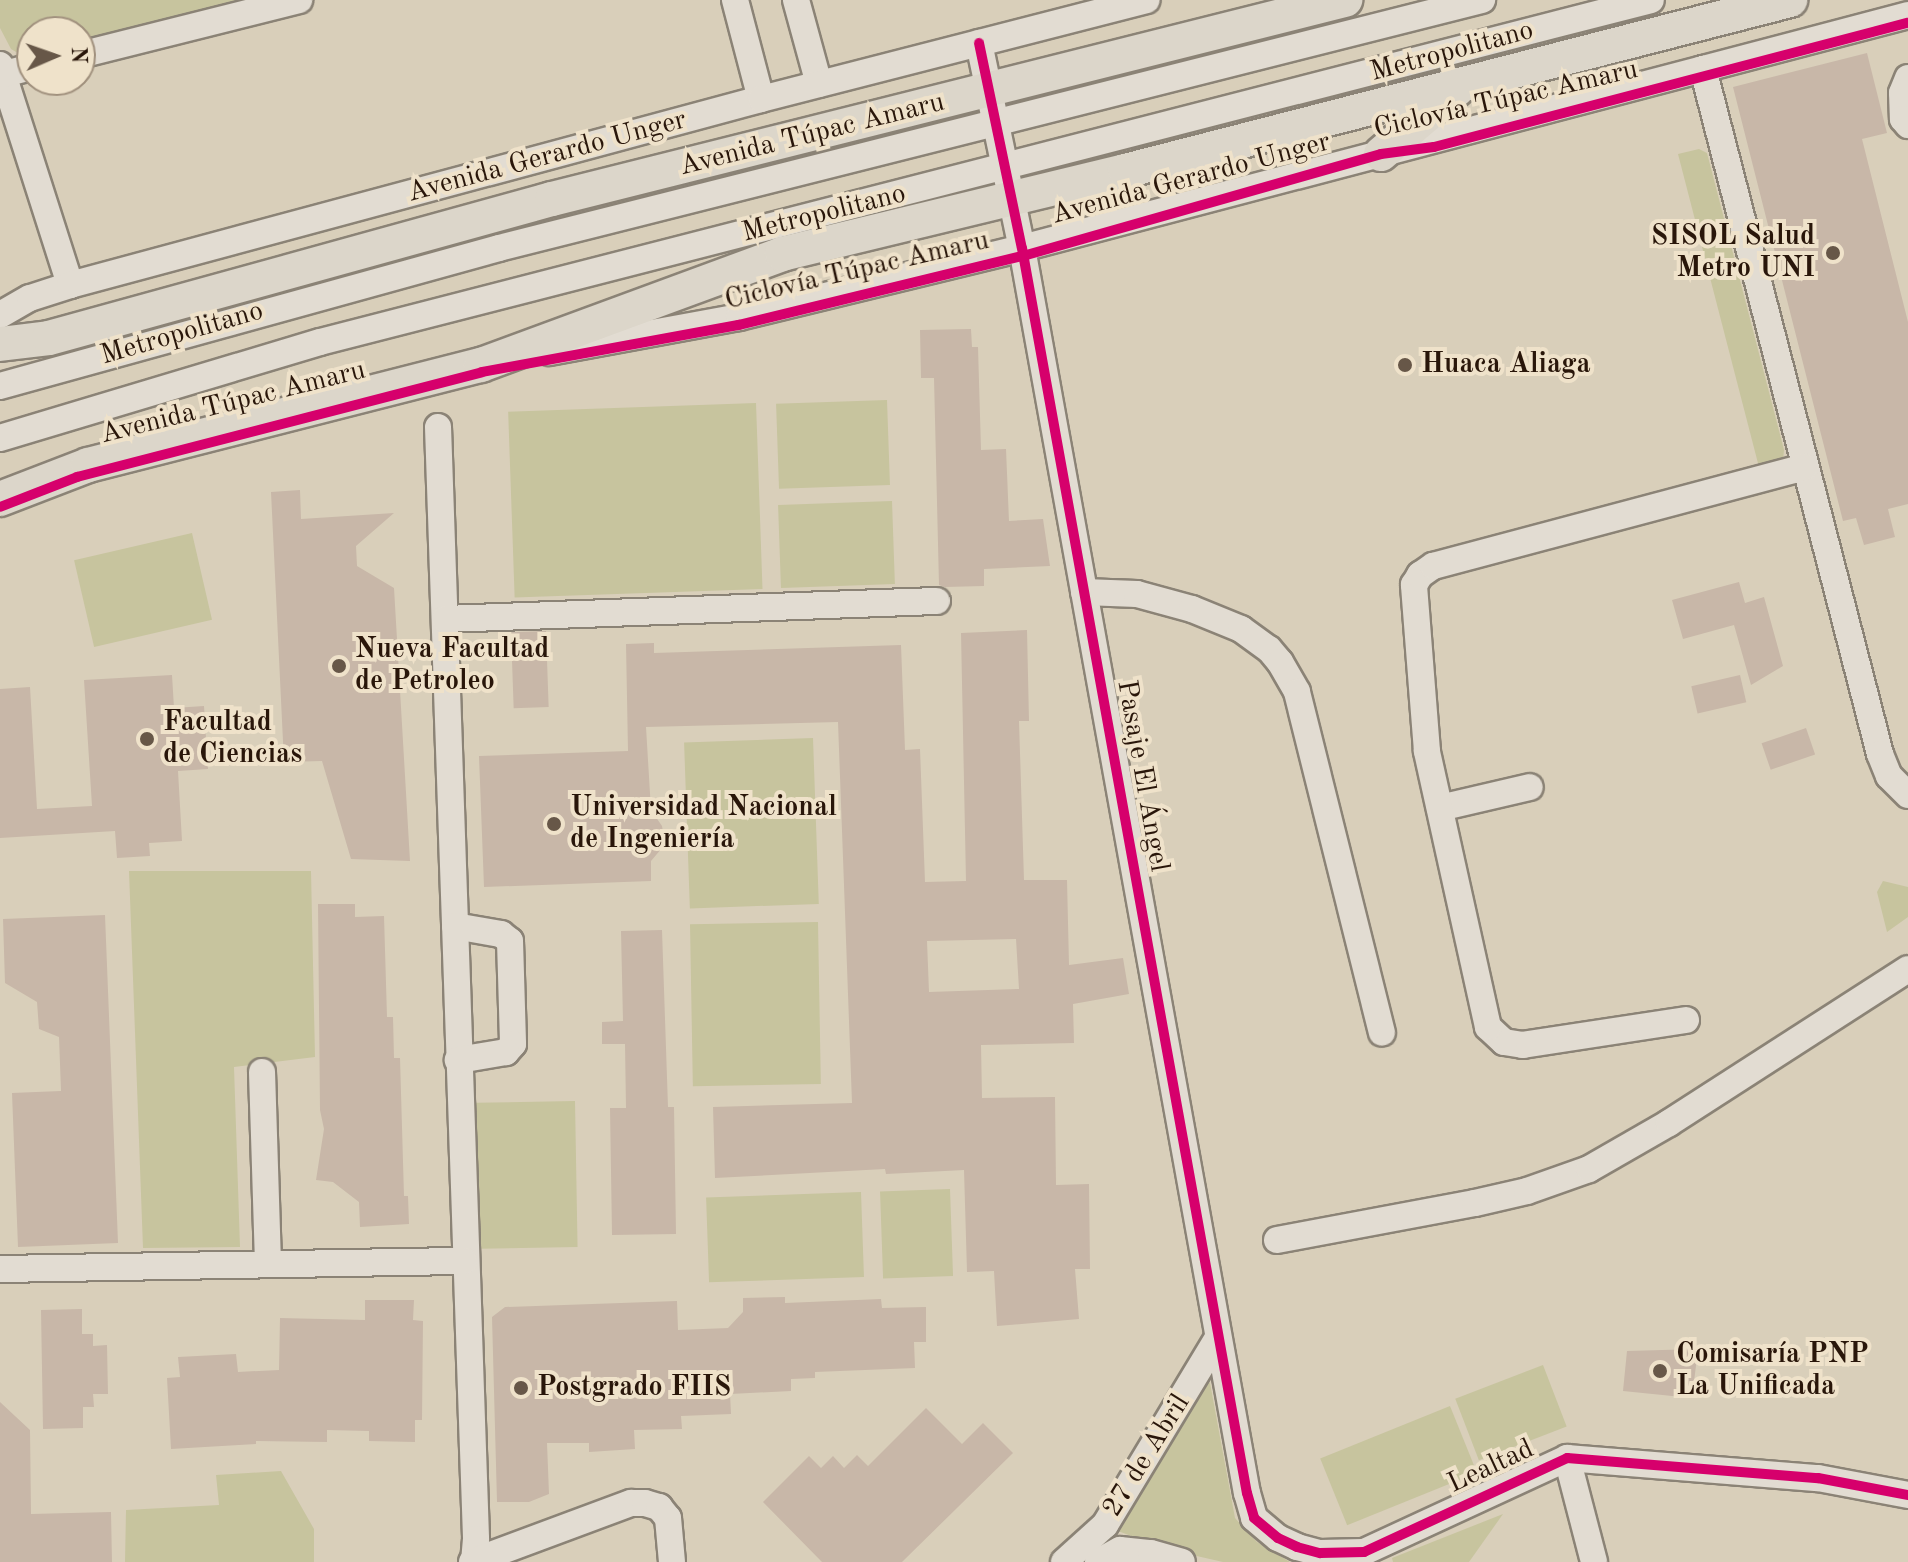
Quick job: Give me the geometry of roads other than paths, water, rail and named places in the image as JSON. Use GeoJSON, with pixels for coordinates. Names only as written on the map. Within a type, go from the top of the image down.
{"type":"FeatureCollection","features":[{"type":"Feature","properties":{"kind":"main road","name":"Avenida Túpac Amaru"},"geometry":{"type":"LineString","coordinates":[[0,344],[49,338],[552,199],[992,107],[1345,0]]}},
{"type":"Feature","properties":{"kind":"main road","name":"Avenida Túpac Amaru"},"geometry":{"type":"LineString","coordinates":[[0,499],[88,465],[481,365],[782,254],[1009,183],[1463,84],[1790,0]]}},
{"type":"Feature","properties":{"kind":"main road"},"geometry":{"type":"LineString","coordinates":[[1381,154],[1463,84]]}},
{"type":"Feature","properties":{"kind":"street"},"geometry":{"type":"LineString","coordinates":[[735,0],[761,99]]}},
{"type":"Feature","properties":{"kind":"street"},"geometry":{"type":"LineString","coordinates":[[796,0],[819,84]]}},
{"type":"Feature","properties":{"kind":"street","name":"Avenida Gerardo Unger"},"geometry":{"type":"LineString","coordinates":[[0,315],[30,298],[70,285],[761,99],[1146,0]]}},
{"type":"Feature","properties":{"kind":"street","name":"Metropolitano"},"geometry":{"type":"LineString","coordinates":[[0,386],[992,107],[1482,0]]}},
{"type":"Feature","properties":{"kind":"street","name":"Metropolitano"},"geometry":{"type":"LineString","coordinates":[[0,438],[320,342],[1009,183],[1651,0]]}},
{"type":"Feature","properties":{"kind":"street"},"geometry":{"type":"LineString","coordinates":[[96,51],[287,1]]}},
{"type":"Feature","properties":{"kind":"street","name":"Avenida Gerardo Unger"},"geometry":{"type":"LineString","coordinates":[[481,365],[739,317],[1022,248],[1908,15]]}},
{"type":"Feature","properties":{"kind":"street","name":"Pasaje El Ángel"},"geometry":{"type":"LineString","coordinates":[[979,43],[1022,248],[1218,1338],[1254,1518]]}},
{"type":"Feature","properties":{"kind":"street"},"geometry":{"type":"LineString","coordinates":[[2,69],[70,285]]}},
{"type":"Feature","properties":{"kind":"street"},"geometry":{"type":"LineString","coordinates":[[1703,69],[1880,754],[1889,776],[1908,795]]}},
{"type":"Feature","properties":{"kind":"street"},"geometry":{"type":"LineString","coordinates":[[1908,78],[1902,93],[1903,119],[1908,125]]}},
{"type":"Feature","properties":{"kind":"street"},"geometry":{"type":"LineString","coordinates":[[438,427],[464,1261],[476,1539],[473,1562],[621,1506],[645,1503],[659,1507],[668,1518],[672,1562]]}},
{"type":"Feature","properties":{"kind":"street"},"geometry":{"type":"LineString","coordinates":[[1686,1020],[1523,1045],[1504,1042],[1488,1027],[1427,751],[1414,585],[1420,575],[1433,566],[1805,467]]}},
{"type":"Feature","properties":{"kind":"street"},"geometry":{"type":"LineString","coordinates":[[1084,592],[1137,594],[1192,609],[1241,629],[1269,649],[1280,662],[1297,692],[1382,1033]]}},
{"type":"Feature","properties":{"kind":"street"},"geometry":{"type":"LineString","coordinates":[[445,619],[937,601]]}},
{"type":"Feature","properties":{"kind":"street"},"geometry":{"type":"LineString","coordinates":[[1440,808],[1530,787]]}},
{"type":"Feature","properties":{"kind":"street"},"geometry":{"type":"LineString","coordinates":[[455,926],[501,934],[510,941],[513,1044],[506,1052],[458,1060]]}},
{"type":"Feature","properties":{"kind":"street"},"geometry":{"type":"LineString","coordinates":[[1277,1240],[1475,1203],[1550,1184],[1589,1169],[1669,1123],[1908,969]]}},
{"type":"Feature","properties":{"kind":"street"},"geometry":{"type":"LineString","coordinates":[[262,1072],[268,1263]]}},
{"type":"Feature","properties":{"kind":"street"},"geometry":{"type":"LineString","coordinates":[[0,1269],[464,1261]]}},
{"type":"Feature","properties":{"kind":"street","name":"27 de Abril"},"geometry":{"type":"LineString","coordinates":[[1064,1562],[1105,1525],[1218,1338]]}},
{"type":"Feature","properties":{"kind":"street"},"geometry":{"type":"LineString","coordinates":[[1567,1458],[1594,1562]]}},
{"type":"Feature","properties":{"kind":"street","name":"Lealtad"},"geometry":{"type":"LineString","coordinates":[[1254,1518],[1278,1538],[1297,1547],[1320,1553],[1366,1557],[1567,1458],[1818,1478],[1908,1495]]}},
{"type":"Feature","properties":{"kind":"street"},"geometry":{"type":"LineString","coordinates":[[1098,1562],[1120,1550],[1151,1553],[1182,1562]]}},
{"type":"Feature","properties":{"kind":"place","name":"SISOL Salud Metro UNI"},"geometry":{"type":"Point","coordinates":[1833,253]}},
{"type":"Feature","properties":{"kind":"place","name":"Huaca Aliaga"},"geometry":{"type":"Point","coordinates":[1405,365]}},
{"type":"Feature","properties":{"kind":"place","name":"Nueva Facultad de Petroleo"},"geometry":{"type":"Point","coordinates":[339,666]}},
{"type":"Feature","properties":{"kind":"place","name":"Facultad de Ciencias"},"geometry":{"type":"Point","coordinates":[147,739]}},
{"type":"Feature","properties":{"kind":"place","name":"Universidad Nacional de Ingeniería"},"geometry":{"type":"Point","coordinates":[554,824]}},
{"type":"Feature","properties":{"kind":"place","name":"Comisaría PNP La Unificada"},"geometry":{"type":"Point","coordinates":[1660,1371]}},
{"type":"Feature","properties":{"kind":"place","name":"Postgrado FIIS"},"geometry":{"type":"Point","coordinates":[521,1388]}}]}
